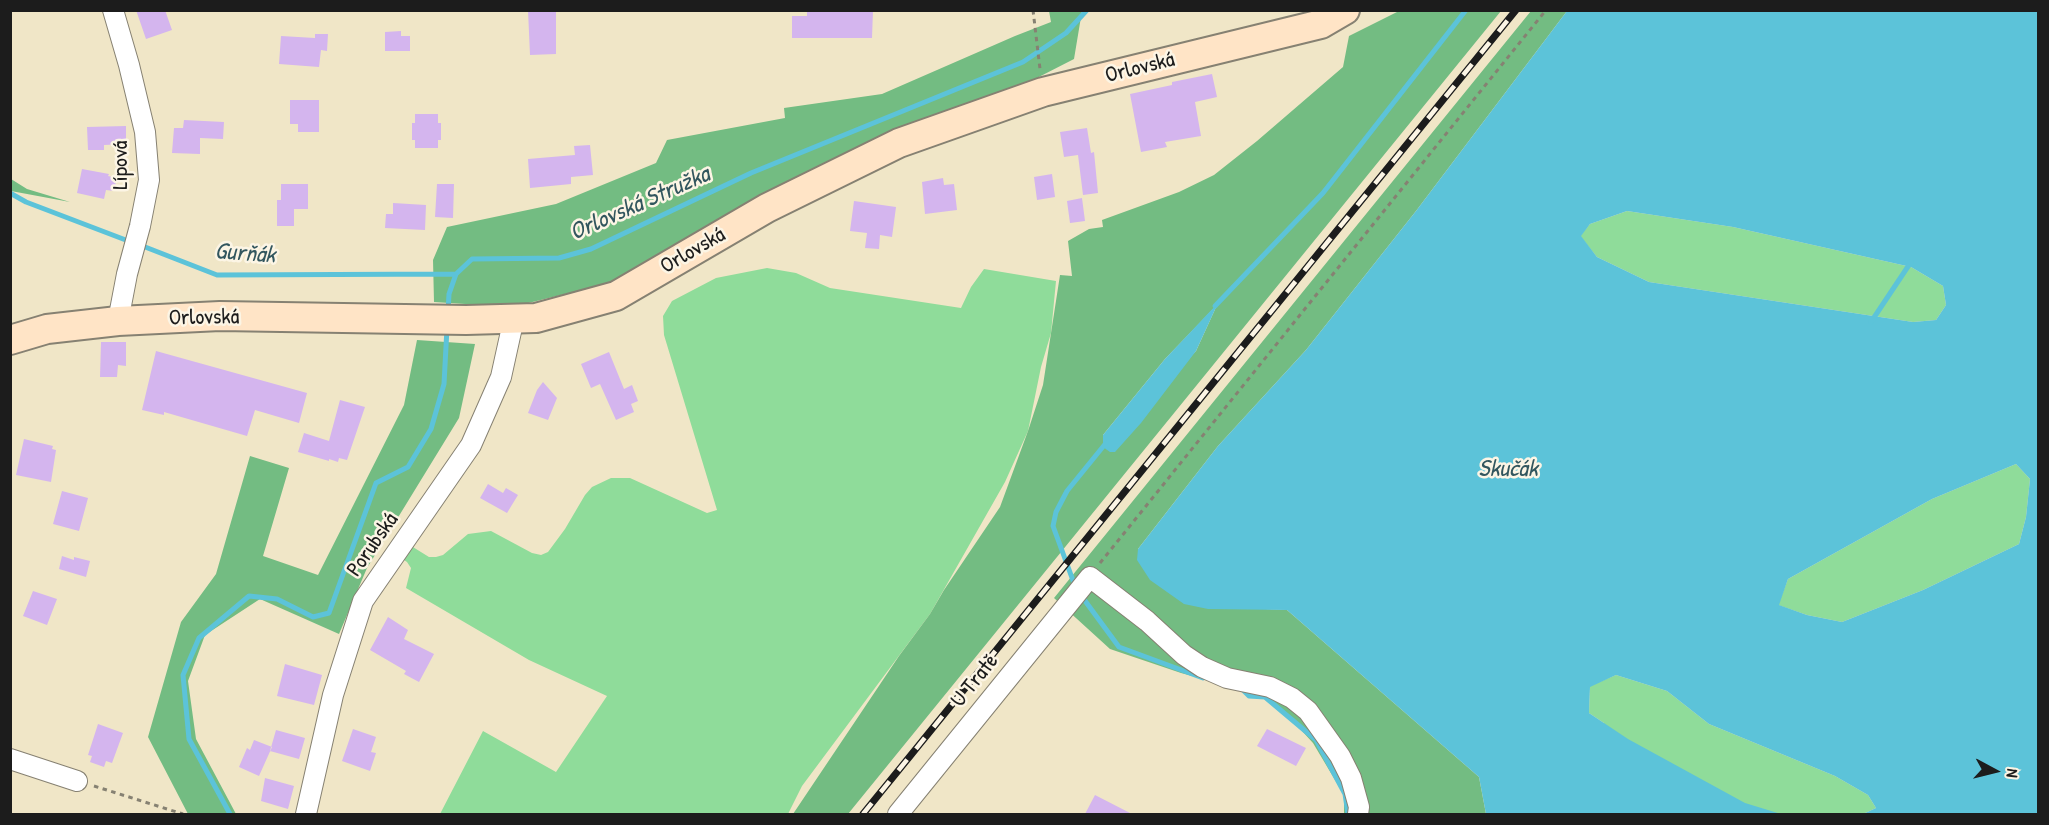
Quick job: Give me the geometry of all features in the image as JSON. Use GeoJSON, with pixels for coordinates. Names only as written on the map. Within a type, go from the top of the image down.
{"type":"FeatureCollection","features":[{"type":"Feature","properties":{"kind":"main road","name":"Orlovská"},"geometry":{"type":"LineString","coordinates":[[10,340],[47,328],[118,321],[220,316],[466,320],[536,318],[616,296],[767,208],[899,143],[1043,92],[1321,24],[1345,10]]}},
{"type":"Feature","properties":{"kind":"street","name":"Lípová"},"geometry":{"type":"LineString","coordinates":[[113,10],[145,132],[149,180],[118,321]]}},
{"type":"Feature","properties":{"kind":"street","name":"Porubská"},"geometry":{"type":"LineString","coordinates":[[306,814],[333,695],[363,601],[471,445],[501,377],[514,318]]}},
{"type":"Feature","properties":{"kind":"street","name":"U Tratě"},"geometry":{"type":"LineString","coordinates":[[898,814],[1088,580]]}},
{"type":"Feature","properties":{"kind":"street"},"geometry":{"type":"LineString","coordinates":[[1088,580],[1147,621],[1184,655],[1202,667],[1227,678],[1270,687],[1292,698],[1308,711],[1340,756],[1351,778],[1359,807],[1358,814]]}},
{"type":"Feature","properties":{"kind":"street"},"geometry":{"type":"LineString","coordinates":[[10,759],[77,781]]}},
{"type":"Feature","properties":{"kind":"path"},"geometry":{"type":"LineString","coordinates":[[1033,10],[1038,59]]}},
{"type":"Feature","properties":{"kind":"path"},"geometry":{"type":"LineString","coordinates":[[1088,580],[1546,10]]}},
{"type":"Feature","properties":{"kind":"path"},"geometry":{"type":"LineString","coordinates":[[77,781],[183,814]]}},
{"type":"Feature","properties":{"kind":"green space"},"geometry":{"type":"Polygon","coordinates":[[[1049,11],[1082,11],[1074,59],[1029,82],[867,144],[610,283],[512,307],[434,302],[433,260],[447,227],[556,204],[656,163],[667,140],[785,118],[784,108],[882,94],[1051,22],[1049,11]]]}},
{"type":"Feature","properties":{"kind":"green space"},"geometry":{"type":"Polygon","coordinates":[[[1399,11],[1501,11],[848,814],[793,814],[1000,507],[1043,385],[1060,275],[1072,276],[1068,241],[1089,229],[1103,227],[1102,220],[1179,192],[1214,175],[1343,67],[1349,36],[1399,11]],[[1217,305],[1165,359],[1103,435],[1103,447],[1196,351],[1217,305]]]}},
{"type":"Feature","properties":{"kind":"green space"},"geometry":{"type":"Polygon","coordinates":[[[1531,11],[1567,11],[1416,211],[1306,350],[1218,446],[1138,549],[1265,609],[1287,610],[1479,777],[1486,814],[1344,814],[1344,795],[1313,743],[1264,695],[1181,673],[1110,649],[1054,598],[1531,11]]]}},
{"type":"Feature","properties":{"kind":"green space"},"geometry":{"type":"Polygon","coordinates":[[[11,179],[27,189],[70,202],[11,191],[11,179]]]}},
{"type":"Feature","properties":{"kind":"green space"},"geometry":{"type":"Polygon","coordinates":[[[1627,211],[1733,227],[1911,267],[1943,286],[1946,305],[1936,320],[1913,322],[1649,282],[1597,257],[1580,236],[1590,224],[1627,211]]]}},
{"type":"Feature","properties":{"kind":"green space"},"geometry":{"type":"Polygon","coordinates":[[[767,268],[796,273],[830,288],[961,308],[971,287],[984,269],[1056,281],[1051,333],[1041,367],[1028,431],[1005,482],[930,614],[802,786],[788,814],[440,814],[483,731],[556,772],[607,696],[529,660],[406,588],[411,568],[401,558],[408,544],[429,557],[436,557],[443,555],[468,534],[491,531],[532,553],[541,555],[548,552],[592,487],[611,478],[630,478],[707,513],[717,510],[664,335],[663,316],[672,301],[716,278],[767,268]]]}},
{"type":"Feature","properties":{"kind":"green space"},"geometry":{"type":"Polygon","coordinates":[[[417,340],[475,344],[459,418],[367,568],[339,634],[260,599],[205,635],[188,681],[196,739],[236,814],[188,814],[148,737],[181,622],[216,574],[250,456],[289,468],[263,556],[318,575],[404,405],[417,340]]]}},
{"type":"Feature","properties":{"kind":"green space"},"geometry":{"type":"Polygon","coordinates":[[[2016,464],[2030,479],[2026,517],[2019,544],[1923,590],[1842,622],[1807,615],[1778,605],[1788,579],[1932,499],[2016,464]]]}},
{"type":"Feature","properties":{"kind":"green space"},"geometry":{"type":"Polygon","coordinates":[[[1616,675],[1667,691],[1709,724],[1835,776],[1868,795],[1876,808],[1863,814],[1547,814],[1604,723],[1589,713],[1590,686],[1616,675]]]}},
{"type":"Feature","properties":{"kind":"water","name":"Skučák"},"geometry":{"type":"Polygon","coordinates":[[[1567,11],[2038,11],[2038,814],[1863,814],[1876,808],[1868,795],[1835,776],[1709,724],[1667,691],[1616,675],[1590,687],[1589,713],[1628,739],[1745,803],[1781,814],[1486,814],[1479,777],[1287,610],[1208,609],[1184,604],[1150,580],[1137,560],[1138,549],[1218,446],[1306,350],[1416,211],[1567,11]],[[1627,211],[1590,224],[1581,236],[1597,257],[1649,282],[1913,322],[1936,320],[1946,305],[1943,286],[1911,267],[1733,227],[1627,211]],[[2016,464],[1932,499],[1788,579],[1779,605],[1807,615],[1842,622],[1923,590],[2019,544],[2026,517],[2030,479],[2016,464]]]}},
{"type":"Feature","properties":{"kind":"water"},"geometry":{"type":"Polygon","coordinates":[[[1218,303],[1196,351],[1141,423],[1115,452],[1110,452],[1103,447],[1103,435],[1165,359],[1218,303]]]}},
{"type":"Feature","properties":{"kind":"building"},"geometry":{"type":"Polygon","coordinates":[[[136,10],[165,10],[172,30],[146,39],[136,10]]]}},
{"type":"Feature","properties":{"kind":"building"},"geometry":{"type":"Polygon","coordinates":[[[528,10],[556,10],[556,54],[530,55],[528,10]]]}},
{"type":"Feature","properties":{"kind":"building"},"geometry":{"type":"Polygon","coordinates":[[[807,10],[873,10],[872,38],[792,38],[792,16],[807,16],[807,10]]]}},
{"type":"Feature","properties":{"kind":"building"},"geometry":{"type":"Polygon","coordinates":[[[401,31],[401,36],[410,36],[410,51],[385,51],[385,32],[401,31]]]}},
{"type":"Feature","properties":{"kind":"building"},"geometry":{"type":"Polygon","coordinates":[[[315,34],[328,34],[327,51],[321,50],[319,67],[279,64],[281,36],[315,38],[315,34]]]}},
{"type":"Feature","properties":{"kind":"building"},"geometry":{"type":"Polygon","coordinates":[[[1212,74],[1217,97],[1195,102],[1201,136],[1165,142],[1167,147],[1141,152],[1130,94],[1212,74]]]}},
{"type":"Feature","properties":{"kind":"building"},"geometry":{"type":"Polygon","coordinates":[[[290,100],[319,100],[319,132],[298,132],[298,124],[290,124],[290,100]]]}},
{"type":"Feature","properties":{"kind":"building"},"geometry":{"type":"Polygon","coordinates":[[[415,114],[438,114],[438,123],[441,123],[441,140],[438,140],[438,148],[415,148],[415,140],[412,140],[412,123],[415,123],[415,114]]]}},
{"type":"Feature","properties":{"kind":"building"},"geometry":{"type":"Polygon","coordinates":[[[184,120],[224,122],[223,139],[200,138],[200,154],[172,153],[174,128],[183,128],[184,120]]]}},
{"type":"Feature","properties":{"kind":"building"},"geometry":{"type":"Polygon","coordinates":[[[126,126],[126,144],[104,145],[104,150],[88,150],[87,127],[126,126]]]}},
{"type":"Feature","properties":{"kind":"building"},"geometry":{"type":"Polygon","coordinates":[[[1087,128],[1091,153],[1094,152],[1098,193],[1083,195],[1078,155],[1064,157],[1060,132],[1087,128]]]}},
{"type":"Feature","properties":{"kind":"building"},"geometry":{"type":"Polygon","coordinates":[[[590,145],[593,175],[571,177],[571,184],[530,188],[528,159],[575,155],[574,146],[590,145]]]}},
{"type":"Feature","properties":{"kind":"building"},"geometry":{"type":"Polygon","coordinates":[[[82,169],[109,174],[108,176],[117,178],[114,191],[106,190],[104,199],[77,193],[82,169]]]}},
{"type":"Feature","properties":{"kind":"building"},"geometry":{"type":"Polygon","coordinates":[[[1052,174],[1055,197],[1037,200],[1034,177],[1052,174]]]}},
{"type":"Feature","properties":{"kind":"building"},"geometry":{"type":"Polygon","coordinates":[[[943,178],[944,185],[954,184],[957,210],[925,214],[922,182],[943,178]]]}},
{"type":"Feature","properties":{"kind":"building"},"geometry":{"type":"Polygon","coordinates":[[[281,184],[308,184],[308,209],[294,209],[294,226],[277,226],[277,200],[281,200],[281,184]]]}},
{"type":"Feature","properties":{"kind":"building"},"geometry":{"type":"Polygon","coordinates":[[[437,184],[454,184],[453,218],[435,217],[437,184]]]}},
{"type":"Feature","properties":{"kind":"building"},"geometry":{"type":"Polygon","coordinates":[[[1082,198],[1085,221],[1070,223],[1067,201],[1082,198]]]}},
{"type":"Feature","properties":{"kind":"building"},"geometry":{"type":"Polygon","coordinates":[[[854,201],[896,207],[892,237],[880,235],[879,249],[865,248],[867,233],[850,231],[854,201]]]}},
{"type":"Feature","properties":{"kind":"building"},"geometry":{"type":"Polygon","coordinates":[[[393,203],[426,205],[425,230],[385,228],[386,214],[393,214],[393,203]]]}},
{"type":"Feature","properties":{"kind":"building"},"geometry":{"type":"Polygon","coordinates":[[[101,342],[126,342],[126,366],[118,365],[117,377],[100,377],[101,342]]]}},
{"type":"Feature","properties":{"kind":"building"},"geometry":{"type":"Polygon","coordinates":[[[156,351],[307,393],[299,423],[255,410],[247,436],[164,412],[164,415],[142,410],[156,351]]]}},
{"type":"Feature","properties":{"kind":"building"},"geometry":{"type":"Polygon","coordinates":[[[609,352],[624,389],[632,385],[638,401],[631,404],[634,412],[616,420],[600,384],[591,388],[581,364],[609,352]]]}},
{"type":"Feature","properties":{"kind":"building"},"geometry":{"type":"Polygon","coordinates":[[[543,382],[557,398],[548,420],[528,413],[537,390],[543,382]]]}},
{"type":"Feature","properties":{"kind":"building"},"geometry":{"type":"Polygon","coordinates":[[[340,400],[365,407],[347,460],[339,458],[338,462],[329,459],[329,461],[298,452],[304,433],[329,441],[340,400]]]}},
{"type":"Feature","properties":{"kind":"building"},"geometry":{"type":"Polygon","coordinates":[[[24,439],[53,446],[52,449],[56,450],[51,482],[16,475],[24,439]]]}},
{"type":"Feature","properties":{"kind":"building"},"geometry":{"type":"Polygon","coordinates":[[[488,484],[503,493],[506,488],[518,495],[507,513],[480,498],[488,484]]]}},
{"type":"Feature","properties":{"kind":"building"},"geometry":{"type":"Polygon","coordinates":[[[62,491],[88,498],[79,531],[53,524],[62,491]]]}},
{"type":"Feature","properties":{"kind":"building"},"geometry":{"type":"Polygon","coordinates":[[[62,556],[74,560],[74,557],[90,561],[86,577],[59,569],[62,556]]]}},
{"type":"Feature","properties":{"kind":"building"},"geometry":{"type":"Polygon","coordinates":[[[33,591],[57,599],[47,625],[23,616],[33,591]]]}},
{"type":"Feature","properties":{"kind":"building"},"geometry":{"type":"Polygon","coordinates":[[[388,617],[408,630],[404,639],[434,654],[419,682],[404,674],[406,671],[370,650],[388,617]]]}},
{"type":"Feature","properties":{"kind":"building"},"geometry":{"type":"Polygon","coordinates":[[[285,664],[322,675],[314,705],[277,696],[285,664]]]}},
{"type":"Feature","properties":{"kind":"building"},"geometry":{"type":"Polygon","coordinates":[[[98,724],[123,733],[112,763],[106,761],[104,767],[90,762],[92,756],[88,755],[98,724]]]}},
{"type":"Feature","properties":{"kind":"building"},"geometry":{"type":"Polygon","coordinates":[[[353,729],[376,737],[371,752],[376,753],[370,771],[342,761],[353,729]]]}},
{"type":"Feature","properties":{"kind":"building"},"geometry":{"type":"Polygon","coordinates":[[[1267,729],[1306,748],[1296,766],[1257,746],[1267,729]]]}},
{"type":"Feature","properties":{"kind":"building"},"geometry":{"type":"Polygon","coordinates":[[[276,730],[305,738],[299,759],[270,751],[276,730]]]}},
{"type":"Feature","properties":{"kind":"building"},"geometry":{"type":"Polygon","coordinates":[[[254,740],[272,747],[259,776],[239,767],[247,748],[250,750],[254,740]]]}},
{"type":"Feature","properties":{"kind":"building"},"geometry":{"type":"Polygon","coordinates":[[[265,778],[294,786],[288,809],[261,801],[265,778]]]}},
{"type":"Feature","properties":{"kind":"building"},"geometry":{"type":"Polygon","coordinates":[[[1095,795],[1132,814],[1085,814],[1095,795]]]}},
{"type":"Feature","properties":{"kind":"waterway","name":"Orlovská Stružka"},"geometry":{"type":"LineString","coordinates":[[448,312],[449,294],[456,274],[472,259],[559,258],[591,249],[751,173],[1023,62],[1066,33],[1087,10]]}},
{"type":"Feature","properties":{"kind":"waterway"},"geometry":{"type":"LineString","coordinates":[[1215,306],[1323,193],[1466,10]]}},
{"type":"Feature","properties":{"kind":"waterway","name":"Gurňák"},"geometry":{"type":"LineString","coordinates":[[10,193],[26,202],[131,242]]}},
{"type":"Feature","properties":{"kind":"waterway","name":"Gurňák"},"geometry":{"type":"LineString","coordinates":[[140,245],[217,275],[456,274]]}},
{"type":"Feature","properties":{"kind":"waterway"},"geometry":{"type":"LineString","coordinates":[[1871,322],[1911,262]]}},
{"type":"Feature","properties":{"kind":"waterway","name":"Orlovská Stružka"},"geometry":{"type":"LineString","coordinates":[[230,814],[189,739],[183,675],[199,638],[249,596],[277,599],[313,617],[329,613],[376,483],[408,467],[431,429],[444,384],[447,328]]}},
{"type":"Feature","properties":{"kind":"waterway"},"geometry":{"type":"LineString","coordinates":[[1075,586],[1053,526],[1056,512],[1067,491],[1106,443]]}},
{"type":"Feature","properties":{"kind":"waterway"},"geometry":{"type":"LineString","coordinates":[[1080,594],[1119,647],[1203,678]]}},
{"type":"Feature","properties":{"kind":"waterway"},"geometry":{"type":"LineString","coordinates":[[1241,688],[1249,696],[1265,697],[1316,740],[1345,794],[1348,814]]}},
{"type":"Feature","properties":{"kind":"railway"},"geometry":{"type":"LineString","coordinates":[[863,814],[1516,10]]}}]}
